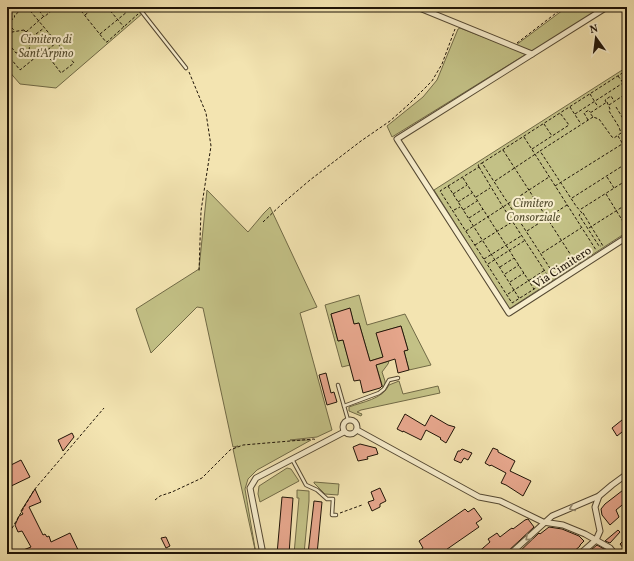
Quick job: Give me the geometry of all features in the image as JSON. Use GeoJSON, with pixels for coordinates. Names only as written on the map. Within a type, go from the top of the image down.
{"type":"FeatureCollection","features":[{"type":"Feature","properties":{"kind":"street"},"geometry":{"type":"LineString","coordinates":[[417,7],[532,54],[607,7]]}},
{"type":"Feature","properties":{"kind":"street","name":"Via Cimitero"},"geometry":{"type":"LineString","coordinates":[[532,54],[397,139],[509,313],[627,237]]}},
{"type":"Feature","properties":{"kind":"street"},"geometry":{"type":"LineString","coordinates":[[344,432],[343,425],[348,420],[352,420],[356,423],[357,430]]}},
{"type":"Feature","properties":{"kind":"street"},"geometry":{"type":"LineString","coordinates":[[263,554],[250,488],[256,478],[344,432],[351,434],[357,430]]}},
{"type":"Feature","properties":{"kind":"street"},"geometry":{"type":"LineString","coordinates":[[357,430],[479,497],[500,500],[547,522],[563,525],[585,534],[610,548],[616,554]]}},
{"type":"Feature","properties":{"kind":"street"},"geometry":{"type":"LineString","coordinates":[[510,554],[552,516],[599,496],[627,474]]}},
{"type":"Feature","properties":{"kind":"street"},"geometry":{"type":"LineString","coordinates":[[595,507],[599,496]]}},
{"type":"Feature","properties":{"kind":"street"},"geometry":{"type":"LineString","coordinates":[[580,554],[596,540],[600,531],[594,503],[587,502]]}},
{"type":"Feature","properties":{"kind":"lane"},"geometry":{"type":"LineString","coordinates":[[138,7],[186,68]]}},
{"type":"Feature","properties":{"kind":"lane"},"geometry":{"type":"LineString","coordinates":[[344,406],[379,393],[384,389],[389,380],[398,378]]}},
{"type":"Feature","properties":{"kind":"lane"},"geometry":{"type":"LineString","coordinates":[[338,385],[348,420]]}},
{"type":"Feature","properties":{"kind":"lane"},"geometry":{"type":"LineString","coordinates":[[292,459],[306,485],[317,490],[327,499],[333,499],[332,515],[336,515]]}},
{"type":"Feature","properties":{"kind":"path"},"geometry":{"type":"LineString","coordinates":[[15,32],[8,24],[24,7]]}},
{"type":"Feature","properties":{"kind":"path"},"geometry":{"type":"LineString","coordinates":[[27,7],[74,63],[62,73],[45,52]]}},
{"type":"Feature","properties":{"kind":"path"},"geometry":{"type":"LineString","coordinates":[[36,7],[44,17]]}},
{"type":"Feature","properties":{"kind":"path"},"geometry":{"type":"LineString","coordinates":[[26,32],[56,7]]}},
{"type":"Feature","properties":{"kind":"path"},"geometry":{"type":"LineString","coordinates":[[78,7],[106,42],[108,42],[140,12]]}},
{"type":"Feature","properties":{"kind":"path"},"geometry":{"type":"LineString","coordinates":[[85,15],[95,7]]}},
{"type":"Feature","properties":{"kind":"path"},"geometry":{"type":"LineString","coordinates":[[107,7],[124,27]]}},
{"type":"Feature","properties":{"kind":"path"},"geometry":{"type":"LineString","coordinates":[[100,34],[133,7]]}},
{"type":"Feature","properties":{"kind":"path"},"geometry":{"type":"LineString","coordinates":[[512,46],[564,7]]}},
{"type":"Feature","properties":{"kind":"path"},"geometry":{"type":"LineString","coordinates":[[7,8],[14,16]]}},
{"type":"Feature","properties":{"kind":"path"},"geometry":{"type":"LineString","coordinates":[[263,222],[310,180],[361,140],[390,121],[413,100],[432,80],[442,64],[457,23]]}},
{"type":"Feature","properties":{"kind":"path"},"geometry":{"type":"LineString","coordinates":[[29,50],[31,38],[44,27]]}},
{"type":"Feature","properties":{"kind":"path"},"geometry":{"type":"LineString","coordinates":[[29,50],[16,53],[8,44],[12,32],[24,30],[31,38]]}},
{"type":"Feature","properties":{"kind":"path"},"geometry":{"type":"LineString","coordinates":[[12,48],[7,53],[20,70],[44,50],[45,52],[57,42]]}},
{"type":"Feature","properties":{"kind":"path"},"geometry":{"type":"LineString","coordinates":[[29,50],[36,57]]}},
{"type":"Feature","properties":{"kind":"path"},"geometry":{"type":"LineString","coordinates":[[186,68],[206,113],[211,146],[201,211],[199,272]]}},
{"type":"Feature","properties":{"kind":"path"},"geometry":{"type":"LineString","coordinates":[[479,167],[550,279],[512,303],[440,191],[627,70]]}},
{"type":"Feature","properties":{"kind":"path"},"geometry":{"type":"LineString","coordinates":[[617,76],[627,88]]}},
{"type":"Feature","properties":{"kind":"path"},"geometry":{"type":"LineString","coordinates":[[575,114],[622,83]]}},
{"type":"Feature","properties":{"kind":"path"},"geometry":{"type":"LineString","coordinates":[[608,106],[627,93]]}},
{"type":"Feature","properties":{"kind":"path"},"geometry":{"type":"LineString","coordinates":[[590,94],[598,107]]}},
{"type":"Feature","properties":{"kind":"path"},"geometry":{"type":"LineString","coordinates":[[590,113],[606,102],[605,100],[611,96],[614,102]]}},
{"type":"Feature","properties":{"kind":"path"},"geometry":{"type":"LineString","coordinates":[[623,96],[627,101]]}},
{"type":"Feature","properties":{"kind":"path"},"geometry":{"type":"LineString","coordinates":[[606,102],[610,108],[609,111],[619,127],[620,133],[618,136],[627,151]]}},
{"type":"Feature","properties":{"kind":"path"},"geometry":{"type":"LineString","coordinates":[[570,106],[582,124]]}},
{"type":"Feature","properties":{"kind":"path"},"geometry":{"type":"LineString","coordinates":[[616,108],[627,125]]}},
{"type":"Feature","properties":{"kind":"path"},"geometry":{"type":"LineString","coordinates":[[588,120],[584,114],[589,110],[593,117],[599,119],[612,138],[618,136]]}},
{"type":"Feature","properties":{"kind":"path"},"geometry":{"type":"LineString","coordinates":[[532,150],[569,125],[560,113]]}},
{"type":"Feature","properties":{"kind":"path"},"geometry":{"type":"LineString","coordinates":[[622,117],[627,114]]}},
{"type":"Feature","properties":{"kind":"path"},"geometry":{"type":"LineString","coordinates":[[494,181],[593,117]]}},
{"type":"Feature","properties":{"kind":"path"},"geometry":{"type":"LineString","coordinates":[[543,123],[552,137]]}},
{"type":"Feature","properties":{"kind":"path"},"geometry":{"type":"LineString","coordinates":[[523,136],[596,250]]}},
{"type":"Feature","properties":{"kind":"path"},"geometry":{"type":"LineString","coordinates":[[555,186],[627,141]]}},
{"type":"Feature","properties":{"kind":"path"},"geometry":{"type":"LineString","coordinates":[[482,163],[556,276],[576,263],[503,149]]}},
{"type":"Feature","properties":{"kind":"path"},"geometry":{"type":"LineString","coordinates":[[540,150],[571,198],[580,209],[603,246],[602,247]]}},
{"type":"Feature","properties":{"kind":"path"},"geometry":{"type":"LineString","coordinates":[[571,198],[627,163]]}},
{"type":"Feature","properties":{"kind":"path"},"geometry":{"type":"LineString","coordinates":[[606,176],[614,188]]}},
{"type":"Feature","properties":{"kind":"path"},"geometry":{"type":"LineString","coordinates":[[462,177],[534,289]]}},
{"type":"Feature","properties":{"kind":"path"},"geometry":{"type":"LineString","coordinates":[[466,231],[549,177]]}},
{"type":"Feature","properties":{"kind":"path"},"geometry":{"type":"LineString","coordinates":[[580,209],[627,180]]}},
{"type":"Feature","properties":{"kind":"path"},"geometry":{"type":"LineString","coordinates":[[453,194],[467,185]]}},
{"type":"Feature","properties":{"kind":"path"},"geometry":{"type":"LineString","coordinates":[[448,186],[520,299]]}},
{"type":"Feature","properties":{"kind":"path"},"geometry":{"type":"LineString","coordinates":[[475,197],[491,187]]}},
{"type":"Feature","properties":{"kind":"path"},"geometry":{"type":"LineString","coordinates":[[458,202],[472,193]]}},
{"type":"Feature","properties":{"kind":"path"},"geometry":{"type":"LineString","coordinates":[[605,194],[627,228]]}},
{"type":"Feature","properties":{"kind":"path"},"geometry":{"type":"LineString","coordinates":[[463,210],[477,201]]}},
{"type":"Feature","properties":{"kind":"path"},"geometry":{"type":"LineString","coordinates":[[588,229],[627,204]]}},
{"type":"Feature","properties":{"kind":"path"},"geometry":{"type":"LineString","coordinates":[[527,231],[567,205]]}},
{"type":"Feature","properties":{"kind":"path"},"geometry":{"type":"LineString","coordinates":[[453,211],[460,206]]}},
{"type":"Feature","properties":{"kind":"path"},"geometry":{"type":"LineString","coordinates":[[468,218],[483,209]]}},
{"type":"Feature","properties":{"kind":"path"},"geometry":{"type":"LineString","coordinates":[[582,213],[579,215],[599,246],[602,247]]}},
{"type":"Feature","properties":{"kind":"path"},"geometry":{"type":"LineString","coordinates":[[475,245],[512,221]]}},
{"type":"Feature","properties":{"kind":"path"},"geometry":{"type":"LineString","coordinates":[[541,254],[582,228]]}},
{"type":"Feature","properties":{"kind":"path"},"geometry":{"type":"LineString","coordinates":[[484,259],[521,235]]}},
{"type":"Feature","properties":{"kind":"path"},"geometry":{"type":"LineString","coordinates":[[488,264],[525,240]]}},
{"type":"Feature","properties":{"kind":"path"},"geometry":{"type":"LineString","coordinates":[[591,253],[602,247]]}},
{"type":"Feature","properties":{"kind":"path"},"geometry":{"type":"LineString","coordinates":[[499,267],[514,258]]}},
{"type":"Feature","properties":{"kind":"path"},"geometry":{"type":"LineString","coordinates":[[504,275],[519,265]]}},
{"type":"Feature","properties":{"kind":"path"},"geometry":{"type":"LineString","coordinates":[[507,295],[544,270]]}},
{"type":"Feature","properties":{"kind":"path"},"geometry":{"type":"LineString","coordinates":[[509,283],[524,273]]}},
{"type":"Feature","properties":{"kind":"path"},"geometry":{"type":"LineString","coordinates":[[7,537],[34,490],[104,408]]}},
{"type":"Feature","properties":{"kind":"path"},"geometry":{"type":"LineString","coordinates":[[155,500],[160,496],[178,490],[202,478],[230,450],[243,445],[314,439],[319,445]]}},
{"type":"Feature","properties":{"kind":"path"},"geometry":{"type":"LineString","coordinates":[[336,515],[341,511],[362,505]]}},
{"type":"Feature","properties":{"kind":"green space","name":"Cimitero di Sant'Arpino"},"geometry":{"type":"Polygon","coordinates":[[[7,7],[138,7],[143,13],[56,88],[20,84],[7,69],[7,7]]]}},
{"type":"Feature","properties":{"kind":"green space"},"geometry":{"type":"Polygon","coordinates":[[[567,7],[608,7],[520,58],[392,137],[387,126],[423,97],[437,80],[458,29],[460,28],[512,48],[567,7]]]}},
{"type":"Feature","properties":{"kind":"green space","name":"Cimitero Consorziale"},"geometry":{"type":"Polygon","coordinates":[[[627,67],[627,232],[509,309],[434,190],[627,67]]]}},
{"type":"Feature","properties":{"kind":"green space"},"geometry":{"type":"Polygon","coordinates":[[[207,190],[248,232],[270,207],[317,307],[300,313],[332,430],[317,437],[290,440],[311,440],[257,470],[248,479],[245,489],[256,554],[233,449],[238,446],[233,447],[203,308],[197,307],[151,353],[136,309],[199,269],[207,190]]]}},
{"type":"Feature","properties":{"kind":"green space"},"geometry":{"type":"Polygon","coordinates":[[[359,295],[367,325],[405,314],[431,365],[409,370],[404,351],[408,350],[401,326],[377,333],[383,357],[370,361],[359,323],[354,324],[350,309],[331,314],[338,341],[343,340],[350,365],[342,367],[325,305],[359,295]]]}},
{"type":"Feature","properties":{"kind":"green space"},"geometry":{"type":"Polygon","coordinates":[[[389,361],[382,372],[385,381],[385,386],[383,388],[376,365],[389,361]]]}},
{"type":"Feature","properties":{"kind":"green space"},"geometry":{"type":"Polygon","coordinates":[[[399,381],[403,394],[438,386],[440,393],[361,410],[357,412],[362,414],[361,416],[349,411],[349,407],[377,397],[386,390],[389,385],[399,381]]]}},
{"type":"Feature","properties":{"kind":"green space"},"geometry":{"type":"Polygon","coordinates":[[[287,468],[291,469],[299,481],[260,502],[258,494],[259,486],[287,468]]]}},
{"type":"Feature","properties":{"kind":"green space"},"geometry":{"type":"Polygon","coordinates":[[[314,482],[339,484],[338,495],[325,494],[314,482]]]}},
{"type":"Feature","properties":{"kind":"green space"},"geometry":{"type":"Polygon","coordinates":[[[297,490],[309,491],[304,554],[294,554],[299,498],[297,498],[297,490]]]}},
{"type":"Feature","properties":{"kind":"building"},"geometry":{"type":"Polygon","coordinates":[[[350,308],[354,324],[359,323],[370,361],[383,357],[376,333],[401,326],[408,350],[404,351],[409,370],[398,373],[395,359],[376,365],[382,386],[363,393],[360,380],[354,381],[343,340],[338,341],[331,314],[350,308]]]}},
{"type":"Feature","properties":{"kind":"building"},"geometry":{"type":"Polygon","coordinates":[[[326,373],[331,393],[334,392],[337,402],[327,405],[319,375],[326,373]]]}},
{"type":"Feature","properties":{"kind":"building"},"geometry":{"type":"Polygon","coordinates":[[[405,414],[425,426],[431,415],[448,425],[455,427],[446,443],[440,439],[441,438],[426,430],[421,440],[397,429],[405,414]]]}},
{"type":"Feature","properties":{"kind":"building"},"geometry":{"type":"Polygon","coordinates":[[[627,416],[627,428],[617,436],[612,428],[627,416]]]}},
{"type":"Feature","properties":{"kind":"building"},"geometry":{"type":"Polygon","coordinates":[[[72,433],[74,437],[63,451],[58,440],[72,433]]]}},
{"type":"Feature","properties":{"kind":"building"},"geometry":{"type":"Polygon","coordinates":[[[360,444],[376,448],[378,454],[367,457],[368,459],[358,461],[353,447],[360,444]]]}},
{"type":"Feature","properties":{"kind":"building"},"geometry":{"type":"Polygon","coordinates":[[[493,448],[515,461],[510,471],[531,481],[523,496],[501,483],[506,473],[485,463],[493,448]]]}},
{"type":"Feature","properties":{"kind":"building"},"geometry":{"type":"Polygon","coordinates":[[[462,449],[472,453],[468,460],[464,458],[461,463],[454,460],[458,451],[462,449]]]}},
{"type":"Feature","properties":{"kind":"building"},"geometry":{"type":"Polygon","coordinates":[[[21,460],[30,477],[7,488],[7,467],[21,460]]]}},
{"type":"Feature","properties":{"kind":"building"},"geometry":{"type":"Polygon","coordinates":[[[627,487],[627,501],[616,510],[619,517],[610,525],[602,515],[601,509],[605,504],[627,487]]]}},
{"type":"Feature","properties":{"kind":"building"},"geometry":{"type":"Polygon","coordinates":[[[380,488],[386,501],[380,504],[380,507],[372,511],[368,502],[374,500],[371,492],[380,488]]]}},
{"type":"Feature","properties":{"kind":"building"},"geometry":{"type":"Polygon","coordinates":[[[35,489],[41,502],[29,507],[43,535],[45,534],[47,537],[49,536],[51,542],[70,533],[80,554],[13,554],[31,547],[22,531],[18,532],[15,525],[19,516],[23,514],[21,511],[35,489]]]}},
{"type":"Feature","properties":{"kind":"building"},"geometry":{"type":"Polygon","coordinates":[[[282,497],[293,498],[289,554],[277,554],[282,497]]]}},
{"type":"Feature","properties":{"kind":"building"},"geometry":{"type":"Polygon","coordinates":[[[314,501],[322,502],[317,554],[308,554],[314,501]]]}},
{"type":"Feature","properties":{"kind":"building"},"geometry":{"type":"Polygon","coordinates":[[[474,508],[482,519],[476,523],[479,527],[440,554],[415,554],[423,548],[419,541],[465,509],[468,512],[474,508]]]}},
{"type":"Feature","properties":{"kind":"building"},"geometry":{"type":"Polygon","coordinates":[[[528,519],[534,527],[505,554],[476,554],[490,542],[488,539],[497,533],[500,537],[528,519]]]}},
{"type":"Feature","properties":{"kind":"building"},"geometry":{"type":"Polygon","coordinates":[[[549,527],[562,529],[579,536],[584,541],[571,554],[517,554],[539,533],[540,534],[549,527]]]}},
{"type":"Feature","properties":{"kind":"building"},"geometry":{"type":"Polygon","coordinates":[[[618,530],[620,532],[610,543],[605,541],[618,530]]]}},
{"type":"Feature","properties":{"kind":"building"},"geometry":{"type":"Polygon","coordinates":[[[166,537],[170,546],[166,548],[161,538],[166,537]]]}},
{"type":"Feature","properties":{"kind":"building"},"geometry":{"type":"Polygon","coordinates":[[[627,537],[627,553],[620,544],[627,537]]]}},
{"type":"Feature","properties":{"kind":"building"},"geometry":{"type":"Polygon","coordinates":[[[597,545],[604,549],[610,554],[586,554],[597,545]]]}}]}
